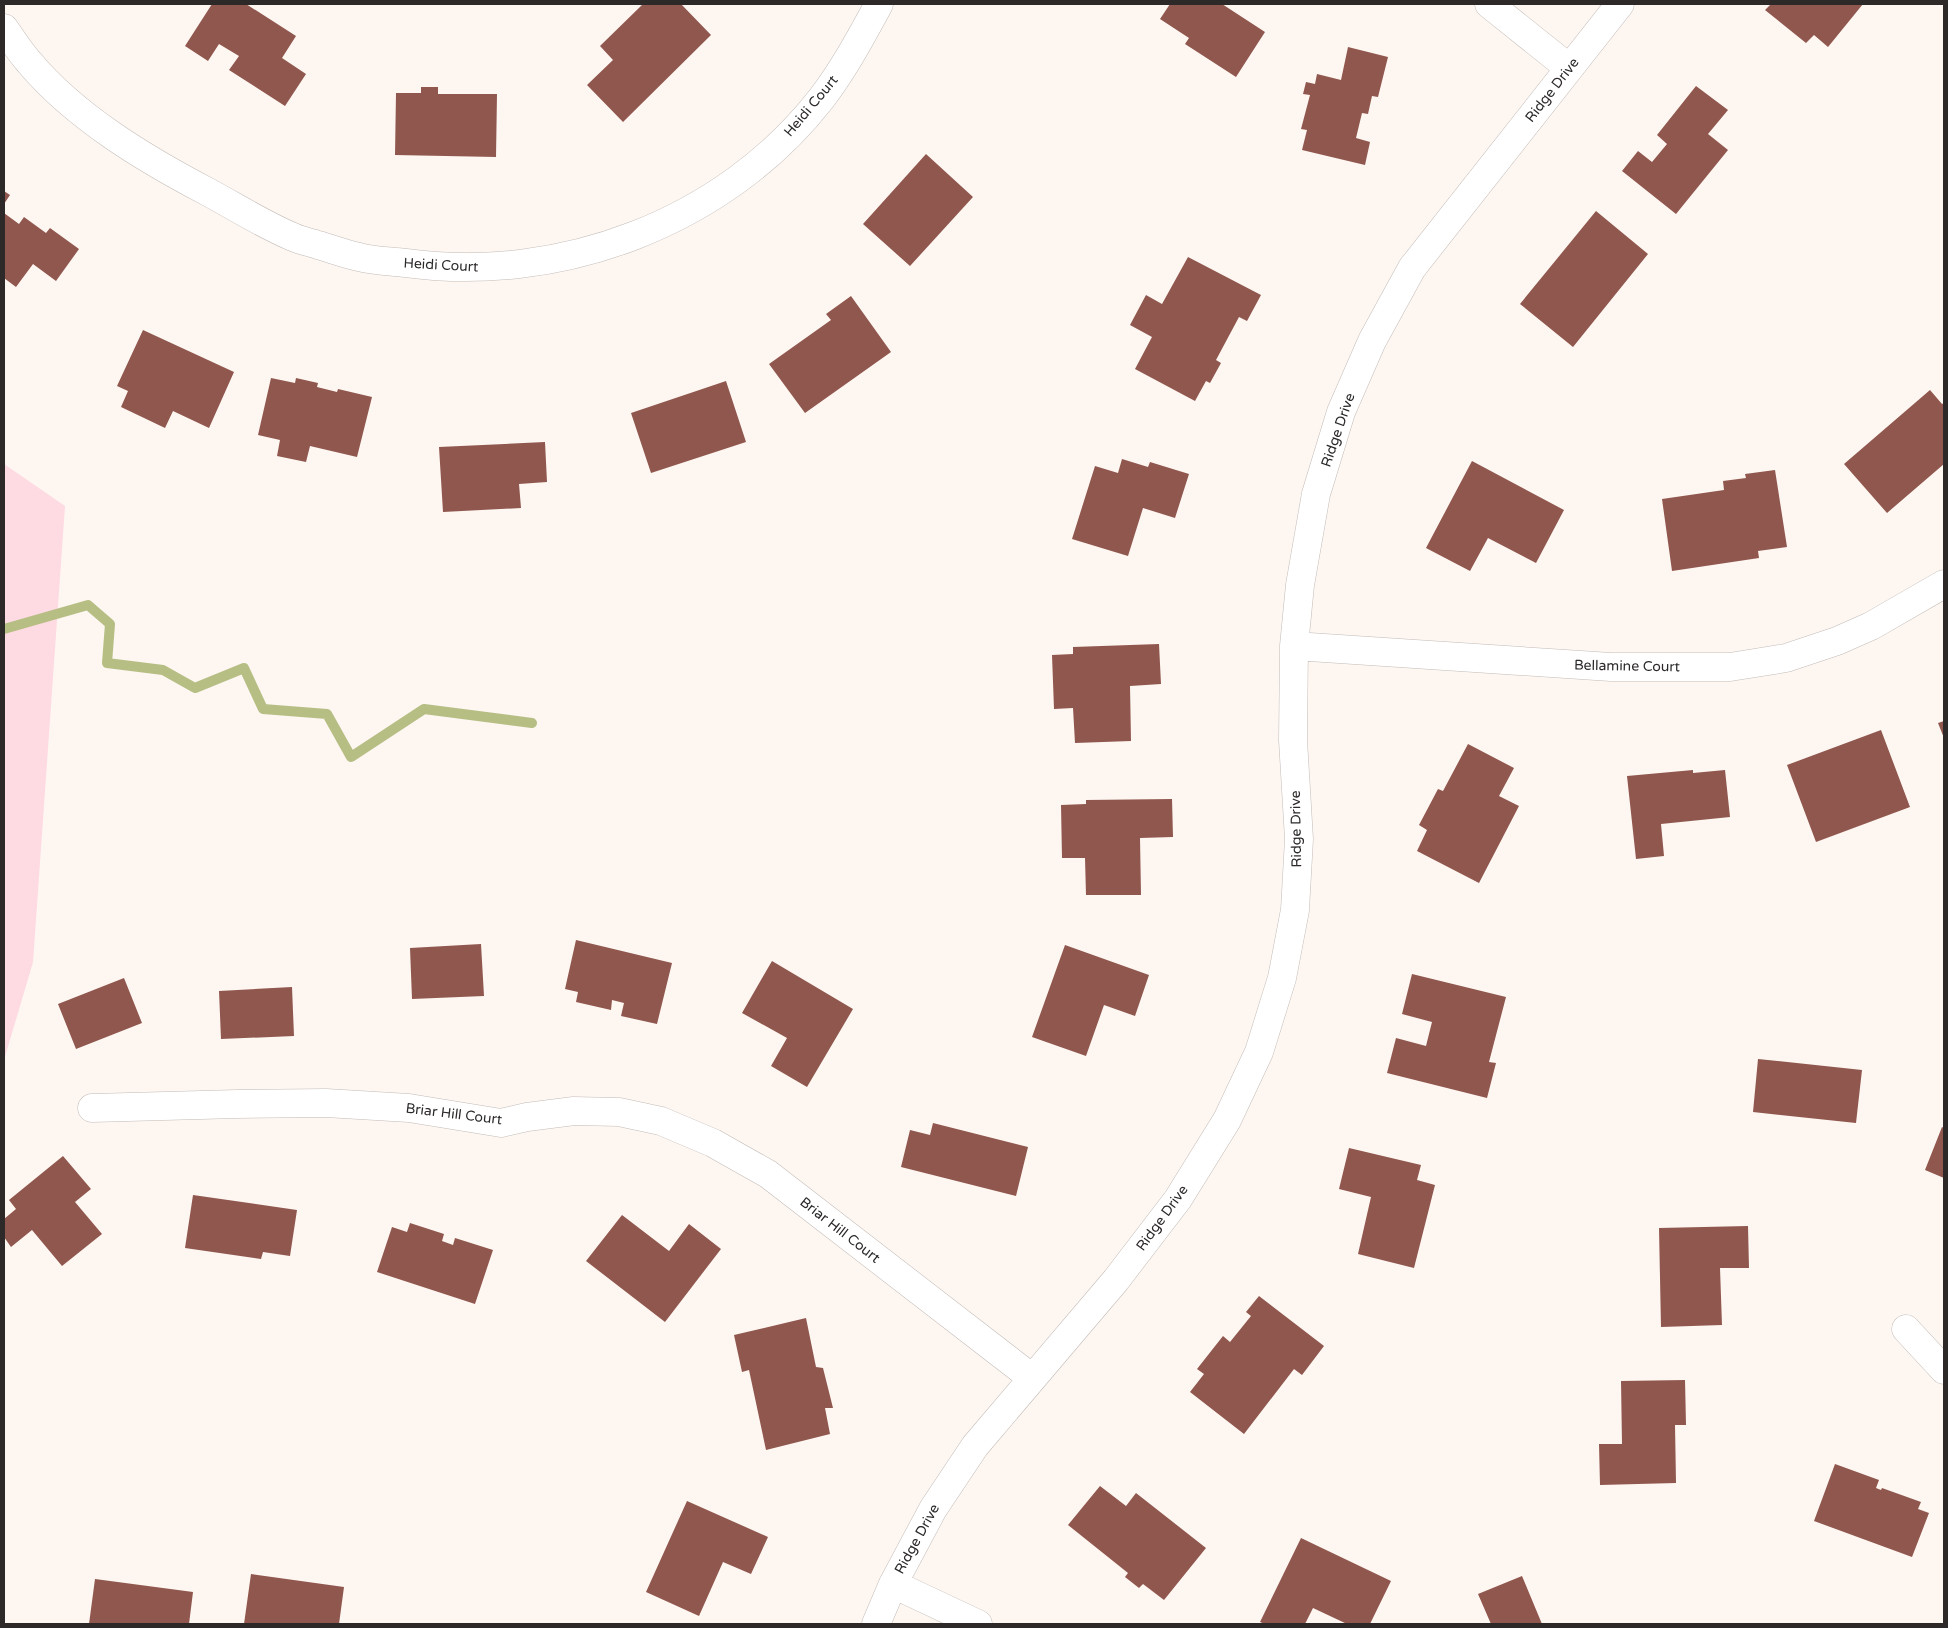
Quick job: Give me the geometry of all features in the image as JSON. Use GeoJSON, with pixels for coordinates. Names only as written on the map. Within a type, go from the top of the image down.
{"type":"FeatureCollection","features":[{"type":"Feature","properties":{"kind":"street","name":"Heidi Court"},"geometry":{"type":"LineString","coordinates":[[4,28],[29,63],[68,102],[132,148],[184,179],[294,238],[361,258],[440,268],[483,268],[547,261],[609,245],[656,227],[700,205],[755,165],[789,134],[820,99],[852,54],[879,4]]}},
{"type":"Feature","properties":{"kind":"street"},"geometry":{"type":"LineString","coordinates":[[1489,4],[1569,68]]}},
{"type":"Feature","properties":{"kind":"street","name":"Ridge Drive"},"geometry":{"type":"LineString","coordinates":[[876,1624],[893,1584],[933,1509],[975,1446],[1116,1280],[1178,1199],[1227,1120],[1258,1052],[1282,978],[1294,910],[1299,840],[1293,740],[1294,646],[1300,585],[1316,494],[1341,412],[1372,341],[1412,268],[1620,4]]}},
{"type":"Feature","properties":{"kind":"street","name":"Bellamine Court"},"geometry":{"type":"LineString","coordinates":[[1294,646],[1612,668],[1730,667],[1786,658],[1837,641],[1870,626],[1944,584]]}},
{"type":"Feature","properties":{"kind":"street","name":"Briar Hill Court"},"geometry":{"type":"LineString","coordinates":[[92,1108],[326,1103],[409,1108],[501,1123],[527,1117],[574,1111],[619,1112],[661,1121],[713,1143],[768,1174],[1032,1378]]}},
{"type":"Feature","properties":{"kind":"street"},"geometry":{"type":"LineString","coordinates":[[1906,1329],[1944,1370]]}},
{"type":"Feature","properties":{"kind":"street"},"geometry":{"type":"LineString","coordinates":[[893,1584],[978,1624]]}},
{"type":"Feature","properties":{"kind":"shaded area"},"geometry":{"type":"Polygon","coordinates":[[[4,464],[65,506],[33,962],[4,1060],[4,464]]]}},
{"type":"Feature","properties":{"kind":"building"},"geometry":{"type":"Polygon","coordinates":[[[212,4],[246,4],[296,36],[282,58],[306,74],[285,106],[229,70],[239,56],[219,44],[208,61],[185,46],[212,4]]]}},
{"type":"Feature","properties":{"kind":"building"},"geometry":{"type":"Polygon","coordinates":[[[643,4],[681,4],[711,35],[623,122],[587,85],[613,60],[600,46],[643,4]]]}},
{"type":"Feature","properties":{"kind":"building"},"geometry":{"type":"Polygon","coordinates":[[[1170,4],[1222,4],[1265,32],[1236,77],[1185,44],[1189,38],[1160,19],[1170,4]]]}},
{"type":"Feature","properties":{"kind":"building"},"geometry":{"type":"Polygon","coordinates":[[[1771,4],[1863,4],[1828,47],[1814,35],[1806,43],[1765,10],[1771,4]]]}},
{"type":"Feature","properties":{"kind":"building"},"geometry":{"type":"Polygon","coordinates":[[[1348,47],[1388,57],[1378,97],[1372,96],[1368,114],[1362,113],[1356,138],[1370,142],[1365,165],[1302,150],[1307,130],[1301,129],[1310,95],[1303,94],[1306,82],[1315,84],[1317,74],[1341,80],[1348,47]]]}},
{"type":"Feature","properties":{"kind":"building"},"geometry":{"type":"Polygon","coordinates":[[[1696,86],[1728,110],[1708,134],[1728,150],[1676,214],[1622,171],[1638,151],[1652,162],[1667,144],[1657,135],[1696,86]]]}},
{"type":"Feature","properties":{"kind":"building"},"geometry":{"type":"Polygon","coordinates":[[[421,87],[438,87],[438,94],[497,94],[496,157],[395,155],[396,93],[421,93],[421,87]]]}},
{"type":"Feature","properties":{"kind":"building"},"geometry":{"type":"Polygon","coordinates":[[[926,154],[973,197],[910,266],[863,224],[926,154]]]}},
{"type":"Feature","properties":{"kind":"building"},"geometry":{"type":"Polygon","coordinates":[[[4,191],[10,195],[4,204],[4,191]]]}},
{"type":"Feature","properties":{"kind":"building"},"geometry":{"type":"Polygon","coordinates":[[[1596,211],[1648,254],[1573,347],[1520,304],[1596,211]]]}},
{"type":"Feature","properties":{"kind":"building"},"geometry":{"type":"Polygon","coordinates":[[[4,213],[19,224],[24,217],[46,233],[50,228],[79,249],[56,281],[33,264],[16,287],[4,278],[4,213]]]}},
{"type":"Feature","properties":{"kind":"building"},"geometry":{"type":"Polygon","coordinates":[[[1188,257],[1261,295],[1247,321],[1239,317],[1216,360],[1221,363],[1210,383],[1206,381],[1195,401],[1135,369],[1152,337],[1130,325],[1146,295],[1162,304],[1188,257]]]}},
{"type":"Feature","properties":{"kind":"building"},"geometry":{"type":"Polygon","coordinates":[[[851,296],[891,352],[805,413],[769,364],[831,320],[826,314],[851,296]]]}},
{"type":"Feature","properties":{"kind":"building"},"geometry":{"type":"Polygon","coordinates":[[[143,330],[234,372],[209,428],[173,411],[165,428],[121,407],[128,391],[117,386],[143,330]]]}},
{"type":"Feature","properties":{"kind":"building"},"geometry":{"type":"Polygon","coordinates":[[[271,378],[295,383],[296,378],[318,383],[317,387],[337,392],[338,389],[372,397],[357,457],[310,446],[306,462],[277,456],[280,440],[258,435],[271,378]]]}},
{"type":"Feature","properties":{"kind":"building"},"geometry":{"type":"Polygon","coordinates":[[[726,381],[746,442],[651,473],[631,413],[726,381]]]}},
{"type":"Feature","properties":{"kind":"building"},"geometry":{"type":"Polygon","coordinates":[[[1930,390],[1942,404],[1944,403],[1944,464],[1887,513],[1844,464],[1930,390]]]}},
{"type":"Feature","properties":{"kind":"building"},"geometry":{"type":"Polygon","coordinates":[[[545,442],[547,482],[519,484],[521,508],[443,512],[439,447],[545,442]]]}},
{"type":"Feature","properties":{"kind":"building"},"geometry":{"type":"Polygon","coordinates":[[[1122,459],[1148,467],[1150,462],[1189,474],[1175,518],[1143,508],[1128,556],[1072,539],[1095,466],[1118,473],[1122,459]]]}},
{"type":"Feature","properties":{"kind":"building"},"geometry":{"type":"Polygon","coordinates":[[[1472,461],[1564,510],[1536,563],[1488,538],[1470,571],[1426,548],[1472,461]]]}},
{"type":"Feature","properties":{"kind":"building"},"geometry":{"type":"Polygon","coordinates":[[[1775,470],[1787,547],[1758,551],[1759,558],[1672,571],[1662,499],[1724,490],[1723,481],[1746,478],[1745,474],[1775,470]]]}},
{"type":"Feature","properties":{"kind":"building"},"geometry":{"type":"Polygon","coordinates":[[[1159,644],[1161,684],[1130,686],[1131,741],[1075,743],[1073,708],[1054,709],[1052,655],[1073,654],[1073,647],[1159,644]]]}},
{"type":"Feature","properties":{"kind":"building"},"geometry":{"type":"Polygon","coordinates":[[[1944,721],[1944,738],[1938,723],[1944,721]]]}},
{"type":"Feature","properties":{"kind":"building"},"geometry":{"type":"Polygon","coordinates":[[[1881,730],[1910,807],[1816,842],[1787,765],[1881,730]]]}},
{"type":"Feature","properties":{"kind":"building"},"geometry":{"type":"Polygon","coordinates":[[[1468,744],[1514,768],[1499,796],[1519,806],[1479,883],[1417,851],[1427,830],[1419,825],[1438,789],[1443,791],[1468,744]]]}},
{"type":"Feature","properties":{"kind":"building"},"geometry":{"type":"Polygon","coordinates":[[[1693,770],[1693,773],[1725,770],[1730,817],[1661,824],[1664,856],[1636,859],[1627,776],[1693,770]]]}},
{"type":"Feature","properties":{"kind":"building"},"geometry":{"type":"Polygon","coordinates":[[[1172,799],[1173,837],[1140,838],[1141,895],[1086,895],[1085,858],[1062,858],[1061,805],[1086,804],[1086,800],[1172,799]]]}},
{"type":"Feature","properties":{"kind":"building"},"geometry":{"type":"Polygon","coordinates":[[[576,940],[672,963],[657,1024],[621,1016],[624,1003],[612,1000],[611,1010],[576,1002],[578,992],[565,989],[576,940]]]}},
{"type":"Feature","properties":{"kind":"building"},"geometry":{"type":"Polygon","coordinates":[[[481,944],[484,996],[412,999],[410,948],[481,944]]]}},
{"type":"Feature","properties":{"kind":"building"},"geometry":{"type":"Polygon","coordinates":[[[1065,945],[1149,975],[1135,1016],[1104,1005],[1086,1056],[1032,1037],[1065,945]]]}},
{"type":"Feature","properties":{"kind":"building"},"geometry":{"type":"Polygon","coordinates":[[[772,961],[853,1009],[807,1087],[771,1066],[787,1038],[742,1013],[772,961]]]}},
{"type":"Feature","properties":{"kind":"building"},"geometry":{"type":"Polygon","coordinates":[[[1412,974],[1506,997],[1489,1062],[1496,1063],[1487,1098],[1387,1073],[1396,1038],[1426,1046],[1432,1022],[1402,1014],[1412,974]]]}},
{"type":"Feature","properties":{"kind":"building"},"geometry":{"type":"Polygon","coordinates":[[[124,978],[142,1023],[76,1049],[58,1004],[124,978]]]}},
{"type":"Feature","properties":{"kind":"building"},"geometry":{"type":"Polygon","coordinates":[[[292,987],[294,1036],[221,1039],[219,991],[292,987]]]}},
{"type":"Feature","properties":{"kind":"building"},"geometry":{"type":"Polygon","coordinates":[[[1758,1059],[1862,1070],[1856,1123],[1753,1112],[1758,1059]]]}},
{"type":"Feature","properties":{"kind":"building"},"geometry":{"type":"Polygon","coordinates":[[[933,1123],[1028,1147],[1016,1196],[901,1167],[910,1130],[930,1135],[933,1123]]]}},
{"type":"Feature","properties":{"kind":"building"},"geometry":{"type":"Polygon","coordinates":[[[1942,1127],[1944,1128],[1944,1178],[1925,1170],[1942,1127]]]}},
{"type":"Feature","properties":{"kind":"building"},"geometry":{"type":"Polygon","coordinates":[[[1349,1148],[1421,1165],[1417,1180],[1435,1185],[1414,1268],[1358,1254],[1371,1197],[1339,1189],[1349,1148]]]}},
{"type":"Feature","properties":{"kind":"building"},"geometry":{"type":"Polygon","coordinates":[[[63,1156],[91,1189],[75,1202],[102,1234],[62,1266],[32,1230],[11,1247],[4,1237],[4,1219],[16,1209],[9,1200],[63,1156]]]}},
{"type":"Feature","properties":{"kind":"building"},"geometry":{"type":"Polygon","coordinates":[[[193,1195],[297,1210],[290,1256],[263,1252],[261,1259],[185,1248],[193,1195]]]}},
{"type":"Feature","properties":{"kind":"building"},"geometry":{"type":"Polygon","coordinates":[[[622,1215],[669,1251],[689,1224],[721,1249],[665,1322],[586,1261],[622,1215]]]}},
{"type":"Feature","properties":{"kind":"building"},"geometry":{"type":"Polygon","coordinates":[[[410,1223],[444,1234],[442,1241],[453,1245],[455,1238],[493,1250],[475,1304],[377,1272],[392,1227],[407,1232],[410,1223]]]}},
{"type":"Feature","properties":{"kind":"building"},"geometry":{"type":"Polygon","coordinates":[[[1748,1226],[1749,1268],[1720,1268],[1722,1325],[1661,1327],[1659,1228],[1748,1226]]]}},
{"type":"Feature","properties":{"kind":"building"},"geometry":{"type":"Polygon","coordinates":[[[1259,1296],[1324,1346],[1302,1375],[1294,1369],[1244,1434],[1190,1392],[1204,1374],[1197,1369],[1223,1336],[1230,1342],[1251,1316],[1246,1312],[1259,1296]]]}},
{"type":"Feature","properties":{"kind":"building"},"geometry":{"type":"Polygon","coordinates":[[[806,1318],[816,1367],[823,1368],[833,1408],[825,1408],[830,1434],[766,1450],[749,1370],[742,1372],[734,1335],[806,1318]]]}},
{"type":"Feature","properties":{"kind":"building"},"geometry":{"type":"Polygon","coordinates":[[[1685,1380],[1686,1425],[1675,1425],[1676,1483],[1600,1485],[1599,1444],[1622,1444],[1621,1381],[1685,1380]]]}},
{"type":"Feature","properties":{"kind":"building"},"geometry":{"type":"Polygon","coordinates":[[[1835,1464],[1879,1480],[1876,1488],[1881,1490],[1882,1488],[1921,1502],[1918,1509],[1929,1513],[1912,1557],[1814,1521],[1835,1464]]]}},
{"type":"Feature","properties":{"kind":"building"},"geometry":{"type":"Polygon","coordinates":[[[1100,1486],[1126,1506],[1136,1493],[1206,1548],[1164,1600],[1143,1584],[1139,1588],[1125,1577],[1128,1573],[1068,1525],[1100,1486]]]}},
{"type":"Feature","properties":{"kind":"building"},"geometry":{"type":"Polygon","coordinates":[[[687,1501],[768,1537],[751,1574],[723,1562],[699,1616],[646,1592],[687,1501]]]}},
{"type":"Feature","properties":{"kind":"building"},"geometry":{"type":"Polygon","coordinates":[[[1301,1538],[1391,1581],[1370,1624],[1347,1624],[1313,1608],[1305,1624],[1265,1624],[1260,1622],[1301,1538]]]}},
{"type":"Feature","properties":{"kind":"building"},"geometry":{"type":"Polygon","coordinates":[[[251,1574],[344,1587],[339,1624],[244,1624],[251,1574]]]}},
{"type":"Feature","properties":{"kind":"building"},"geometry":{"type":"Polygon","coordinates":[[[1522,1576],[1542,1624],[1491,1624],[1478,1594],[1522,1576]]]}},
{"type":"Feature","properties":{"kind":"building"},"geometry":{"type":"Polygon","coordinates":[[[95,1579],[193,1592],[189,1624],[89,1624],[95,1579]]]}},
{"type":"Feature","properties":{"kind":"waterway"},"geometry":{"type":"LineString","coordinates":[[4,629],[88,605],[110,624],[107,663],[163,670],[195,688],[244,668],[263,709],[327,714],[351,757],[424,709],[532,723]]}}]}
